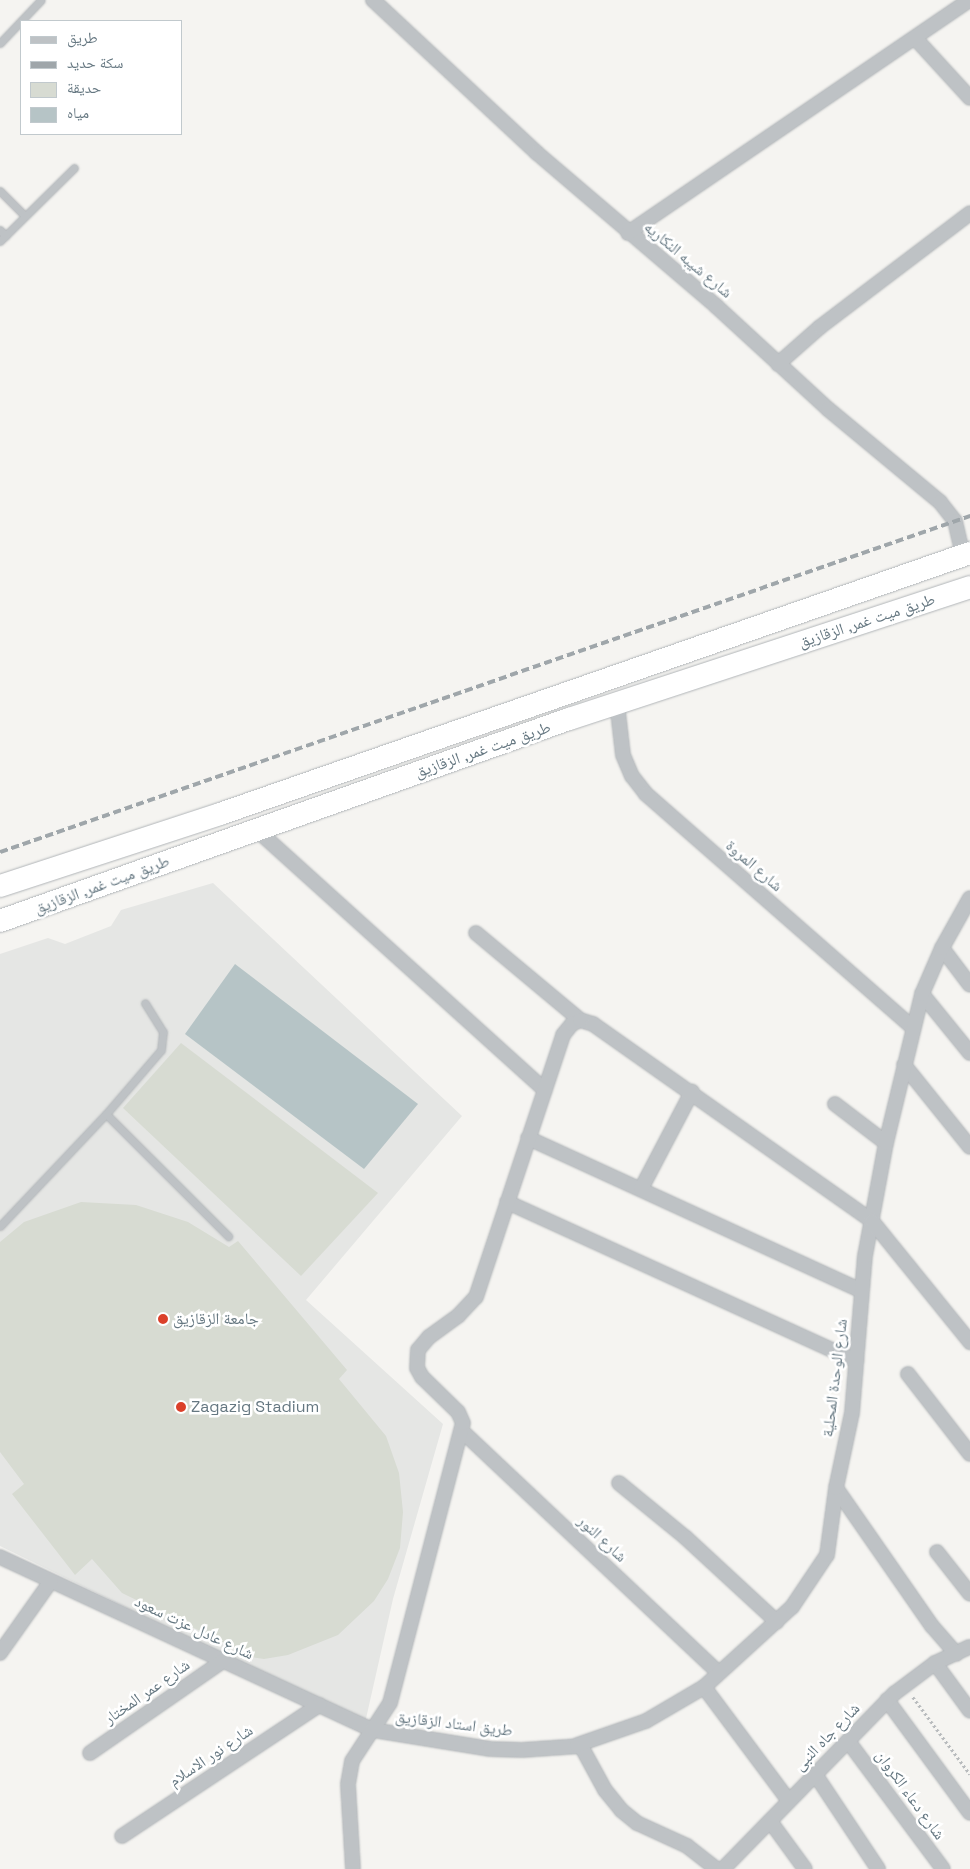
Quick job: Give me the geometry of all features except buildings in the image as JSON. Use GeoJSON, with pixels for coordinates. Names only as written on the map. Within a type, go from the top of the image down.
{"type":"FeatureCollection","features":[{"type":"Feature","properties":{"kind":"highway","name":"طريق ميت غمر, الزقازيق"},"geometry":{"type":"LineString","coordinates":[[0,886],[220,814],[966,554]]}},
{"type":"Feature","properties":{"kind":"highway","name":"طريق ميت غمر, الزقازيق"},"geometry":{"type":"LineString","coordinates":[[0,921],[617,703],[970,587]]}},
{"type":"Feature","properties":{"kind":"street","name":"شارع شيبه النكاريه"},"geometry":{"type":"LineString","coordinates":[[373,0],[537,153],[628,233],[716,306],[778,364],[950,512],[966,554]]}},
{"type":"Feature","properties":{"kind":"street"},"geometry":{"type":"LineString","coordinates":[[628,233],[969,0]]}},
{"type":"Feature","properties":{"kind":"street"},"geometry":{"type":"LineString","coordinates":[[914,38],[970,98]]}},
{"type":"Feature","properties":{"kind":"street"},"geometry":{"type":"LineString","coordinates":[[778,364],[820,327],[970,213]]}},
{"type":"Feature","properties":{"kind":"street","name":"شارع المروة"},"geometry":{"type":"LineString","coordinates":[[617,703],[623,755],[632,776],[646,794],[913,1028]]}},
{"type":"Feature","properties":{"kind":"street"},"geometry":{"type":"LineString","coordinates":[[257,830],[545,1090]]}},
{"type":"Feature","properties":{"kind":"street","name":"شارع الوحدة المحلية"},"geometry":{"type":"LineString","coordinates":[[577,1745],[646,1721],[704,1687],[718,1672],[777,1622],[805,1591],[827,1555],[836,1488],[852,1413],[862,1291],[872,1220],[886,1144],[922,994],[942,948],[970,898]]}},
{"type":"Feature","properties":{"kind":"street"},"geometry":{"type":"LineString","coordinates":[[476,933],[580,1020],[593,1024],[872,1220],[970,1342]]}},
{"type":"Feature","properties":{"kind":"street"},"geometry":{"type":"LineString","coordinates":[[942,948],[970,985]]}},
{"type":"Feature","properties":{"kind":"street"},"geometry":{"type":"LineString","coordinates":[[922,994],[970,1053]]}},
{"type":"Feature","properties":{"kind":"street"},"geometry":{"type":"LineString","coordinates":[[353,1869],[349,1772],[356,1750],[373,1730],[390,1703],[462,1431],[463,1423],[458,1412],[422,1377],[417,1368],[418,1350],[429,1337],[458,1316],[476,1297],[563,1035],[580,1020]]}},
{"type":"Feature","properties":{"kind":"street"},"geometry":{"type":"LineString","coordinates":[[904,1065],[970,1147]]}},
{"type":"Feature","properties":{"kind":"street"},"geometry":{"type":"LineString","coordinates":[[641,1189],[692,1092]]}},
{"type":"Feature","properties":{"kind":"street"},"geometry":{"type":"LineString","coordinates":[[835,1104],[886,1144]]}},
{"type":"Feature","properties":{"kind":"street"},"geometry":{"type":"LineString","coordinates":[[528,1138],[862,1291]]}},
{"type":"Feature","properties":{"kind":"street"},"geometry":{"type":"LineString","coordinates":[[507,1202],[856,1361]]}},
{"type":"Feature","properties":{"kind":"street"},"geometry":{"type":"LineString","coordinates":[[908,1374],[970,1454]]}},
{"type":"Feature","properties":{"kind":"street","name":"شارع النور"},"geometry":{"type":"LineString","coordinates":[[462,1431],[718,1672]]}},
{"type":"Feature","properties":{"kind":"street"},"geometry":{"type":"LineString","coordinates":[[619,1484],[686,1537],[777,1622]]}},
{"type":"Feature","properties":{"kind":"street"},"geometry":{"type":"LineString","coordinates":[[836,1488],[932,1626],[956,1654]]}},
{"type":"Feature","properties":{"kind":"street"},"geometry":{"type":"LineString","coordinates":[[937,1552],[970,1594]]}},
{"type":"Feature","properties":{"kind":"street","name":"شارع عادل عزت سعود"},"geometry":{"type":"LineString","coordinates":[[0,1557],[373,1730]]}},
{"type":"Feature","properties":{"kind":"street"},"geometry":{"type":"LineString","coordinates":[[0,1653],[51,1581]]}},
{"type":"Feature","properties":{"kind":"street","name":"شارع جاه النبى"},"geometry":{"type":"LineString","coordinates":[[723,1869],[887,1700],[904,1685],[935,1663],[970,1646]]}},
{"type":"Feature","properties":{"kind":"street","name":"شارع عمر المختار"},"geometry":{"type":"LineString","coordinates":[[90,1753],[223,1661]]}},
{"type":"Feature","properties":{"kind":"street"},"geometry":{"type":"LineString","coordinates":[[935,1663],[970,1710]]}},
{"type":"Feature","properties":{"kind":"street"},"geometry":{"type":"LineString","coordinates":[[704,1687],[789,1801]]}},
{"type":"Feature","properties":{"kind":"street"},"geometry":{"type":"LineString","coordinates":[[887,1700],[970,1813]]}},
{"type":"Feature","properties":{"kind":"street","name":"شارع نور الاسلام"},"geometry":{"type":"LineString","coordinates":[[122,1836],[319,1705]]}},
{"type":"Feature","properties":{"kind":"street","name":"طريق استاد الزقازيق"},"geometry":{"type":"LineString","coordinates":[[373,1730],[490,1749],[522,1750],[577,1745]]}},
{"type":"Feature","properties":{"kind":"street","name":"شارع دعاء الكروان"},"geometry":{"type":"LineString","coordinates":[[848,1741],[943,1869]]}},
{"type":"Feature","properties":{"kind":"street"},"geometry":{"type":"LineString","coordinates":[[577,1745],[587,1751],[605,1790],[621,1810],[637,1823],[687,1846],[716,1869]]}},
{"type":"Feature","properties":{"kind":"street"},"geometry":{"type":"LineString","coordinates":[[815,1774],[878,1869]]}},
{"type":"Feature","properties":{"kind":"street"},"geometry":{"type":"LineString","coordinates":[[770,1821],[805,1869]]}},
{"type":"Feature","properties":{"kind":"lane"},"geometry":{"type":"LineString","coordinates":[[22,20],[41,0]]}},
{"type":"Feature","properties":{"kind":"lane"},"geometry":{"type":"LineString","coordinates":[[0,43],[20,22]]}},
{"type":"Feature","properties":{"kind":"lane"},"geometry":{"type":"LineString","coordinates":[[2,236],[74,168]]}},
{"type":"Feature","properties":{"kind":"lane"},"geometry":{"type":"LineString","coordinates":[[0,191],[25,216]]}},
{"type":"Feature","properties":{"kind":"lane"},"geometry":{"type":"LineString","coordinates":[[0,1226],[106,1114],[161,1050],[164,1042],[163,1032],[145,1003]]}},
{"type":"Feature","properties":{"kind":"lane"},"geometry":{"type":"LineString","coordinates":[[106,1114],[228,1236]]}},
{"type":"Feature","properties":{"kind":"path"},"geometry":{"type":"LineString","coordinates":[[904,1685],[970,1774]]}},
{"type":"Feature","properties":{"kind":"shaded area","name":"جامعة الزقازيق"},"geometry":{"type":"Polygon","coordinates":[[[213,883],[462,1116],[306,1300],[443,1424],[393,1599],[365,1723],[0,1546],[0,954],[48,938],[65,944],[111,926],[121,910],[213,883]]]}},
{"type":"Feature","properties":{"kind":"green space"},"geometry":{"type":"Polygon","coordinates":[[[181,1043],[378,1193],[301,1276],[123,1108],[181,1043]]]}},
{"type":"Feature","properties":{"kind":"green space","name":"Zagazig Stadium"},"geometry":{"type":"Polygon","coordinates":[[[81,1202],[136,1205],[188,1222],[229,1247],[238,1241],[347,1370],[339,1379],[386,1436],[399,1473],[403,1512],[400,1548],[388,1579],[374,1601],[338,1635],[288,1655],[264,1659],[243,1656],[235,1648],[122,1593],[92,1559],[75,1575],[12,1494],[24,1484],[0,1452],[0,1242],[24,1222],[81,1202]]]}},
{"type":"Feature","properties":{"kind":"water"},"geometry":{"type":"Polygon","coordinates":[[[235,964],[418,1104],[364,1169],[185,1034],[235,964]]]}},
{"type":"Feature","properties":{"kind":"railway"},"geometry":{"type":"LineString","coordinates":[[0,852],[970,516]]}},
{"type":"Feature","properties":{"kind":"place","name":"جامعة الزقازيق"},"geometry":{"type":"Point","coordinates":[163,1319]}},
{"type":"Feature","properties":{"kind":"place","name":"Zagazig Stadium"},"geometry":{"type":"Point","coordinates":[181,1407]}}]}
